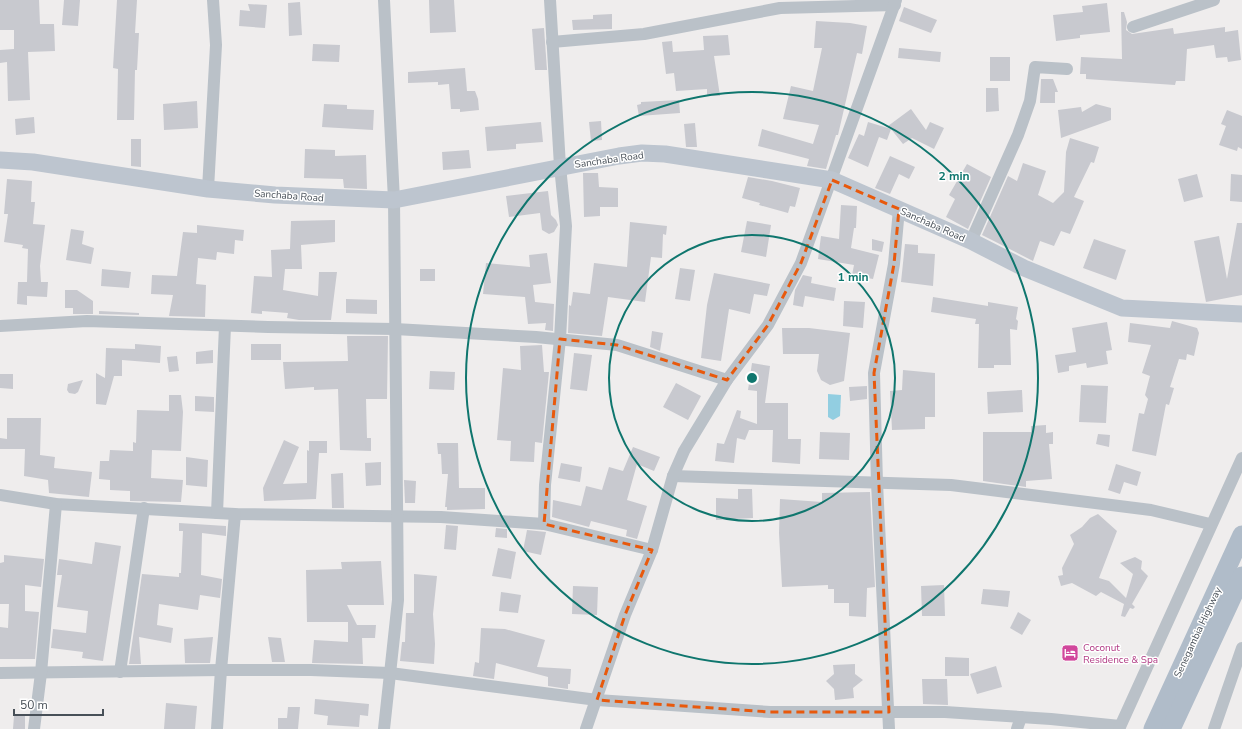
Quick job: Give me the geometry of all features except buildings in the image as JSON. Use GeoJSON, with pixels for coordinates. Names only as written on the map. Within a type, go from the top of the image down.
{"type":"FeatureCollection","features":[{"type":"Feature","properties":{"kind":"main road","name":"Senegambia Highway"},"geometry":{"type":"LineString","coordinates":[[1153,729],[1242,535]]}},
{"type":"Feature","properties":{"kind":"main road","name":"Senegambia Highway"},"geometry":{"type":"LineString","coordinates":[[1171,729],[1242,576]]}},
{"type":"Feature","properties":{"kind":"street"},"geometry":{"type":"LineString","coordinates":[[208,189],[216,45],[213,0]]}},
{"type":"Feature","properties":{"kind":"street"},"geometry":{"type":"LineString","coordinates":[[384,0],[394,200],[398,517],[398,600],[384,729]]}},
{"type":"Feature","properties":{"kind":"street"},"geometry":{"type":"LineString","coordinates":[[544,524],[545,485],[560,339],[566,226],[560,166],[550,0]]}},
{"type":"Feature","properties":{"kind":"street"},"geometry":{"type":"LineString","coordinates":[[1133,27],[1214,0]]}},
{"type":"Feature","properties":{"kind":"street"},"geometry":{"type":"LineString","coordinates":[[552,42],[644,34],[780,8],[895,3],[801,263],[768,325],[727,380],[684,451],[673,476],[652,550],[625,615],[586,729]]}},
{"type":"Feature","properties":{"kind":"street"},"geometry":{"type":"LineString","coordinates":[[971,241],[1018,135],[1030,101],[1035,67],[1067,69]]}},
{"type":"Feature","properties":{"kind":"street","name":"Sanchaba Road"},"geometry":{"type":"LineString","coordinates":[[0,160],[33,162],[208,189],[275,195],[394,200],[560,166],[642,153],[665,154],[832,180],[899,208],[971,241],[1024,268],[1122,308],[1242,314]]}},
{"type":"Feature","properties":{"kind":"street"},"geometry":{"type":"LineString","coordinates":[[889,729],[877,484],[874,373],[894,264],[899,208]]}},
{"type":"Feature","properties":{"kind":"street"},"geometry":{"type":"LineString","coordinates":[[0,326],[87,321],[225,326],[396,329],[560,339],[617,345],[727,380]]}},
{"type":"Feature","properties":{"kind":"street"},"geometry":{"type":"LineString","coordinates":[[217,513],[225,326]]}},
{"type":"Feature","properties":{"kind":"street"},"geometry":{"type":"LineString","coordinates":[[0,673],[311,670],[390,673],[597,700],[770,712],[945,712],[1021,717],[1119,728],[1210,524],[1242,458]]}},
{"type":"Feature","properties":{"kind":"street"},"geometry":{"type":"LineString","coordinates":[[673,476],[877,484],[950,485],[1151,510],[1210,524]]}},
{"type":"Feature","properties":{"kind":"street"},"geometry":{"type":"LineString","coordinates":[[0,495],[56,504],[235,514],[441,517],[544,524],[652,550]]}},
{"type":"Feature","properties":{"kind":"street"},"geometry":{"type":"LineString","coordinates":[[34,729],[41,673],[56,504]]}},
{"type":"Feature","properties":{"kind":"street"},"geometry":{"type":"LineString","coordinates":[[120,672],[144,508]]}},
{"type":"Feature","properties":{"kind":"street"},"geometry":{"type":"LineString","coordinates":[[217,729],[235,514]]}},
{"type":"Feature","properties":{"kind":"street"},"geometry":{"type":"LineString","coordinates":[[1214,729],[1242,648]]}},
{"type":"Feature","properties":{"kind":"street"},"geometry":{"type":"LineString","coordinates":[[1017,729],[1021,717]]}},
{"type":"Feature","properties":{"kind":"highlighted area"},"geometry":{"type":"Polygon","coordinates":[[[832,180],[899,209],[894,264],[874,373],[889,712],[770,712],[597,700],[625,615],[652,550],[544,524],[560,339],[617,345],[727,380],[768,325],[801,263],[832,180]]]}},
{"type":"Feature","properties":{"kind":"water"},"geometry":{"type":"Polygon","coordinates":[[[828,394],[841,395],[840,416],[833,420],[828,417],[828,394]]]}},
{"type":"Feature","properties":{"kind":"place","name":"Coconut Residence & Spa"},"geometry":{"type":"Point","coordinates":[1070,653]}}]}
